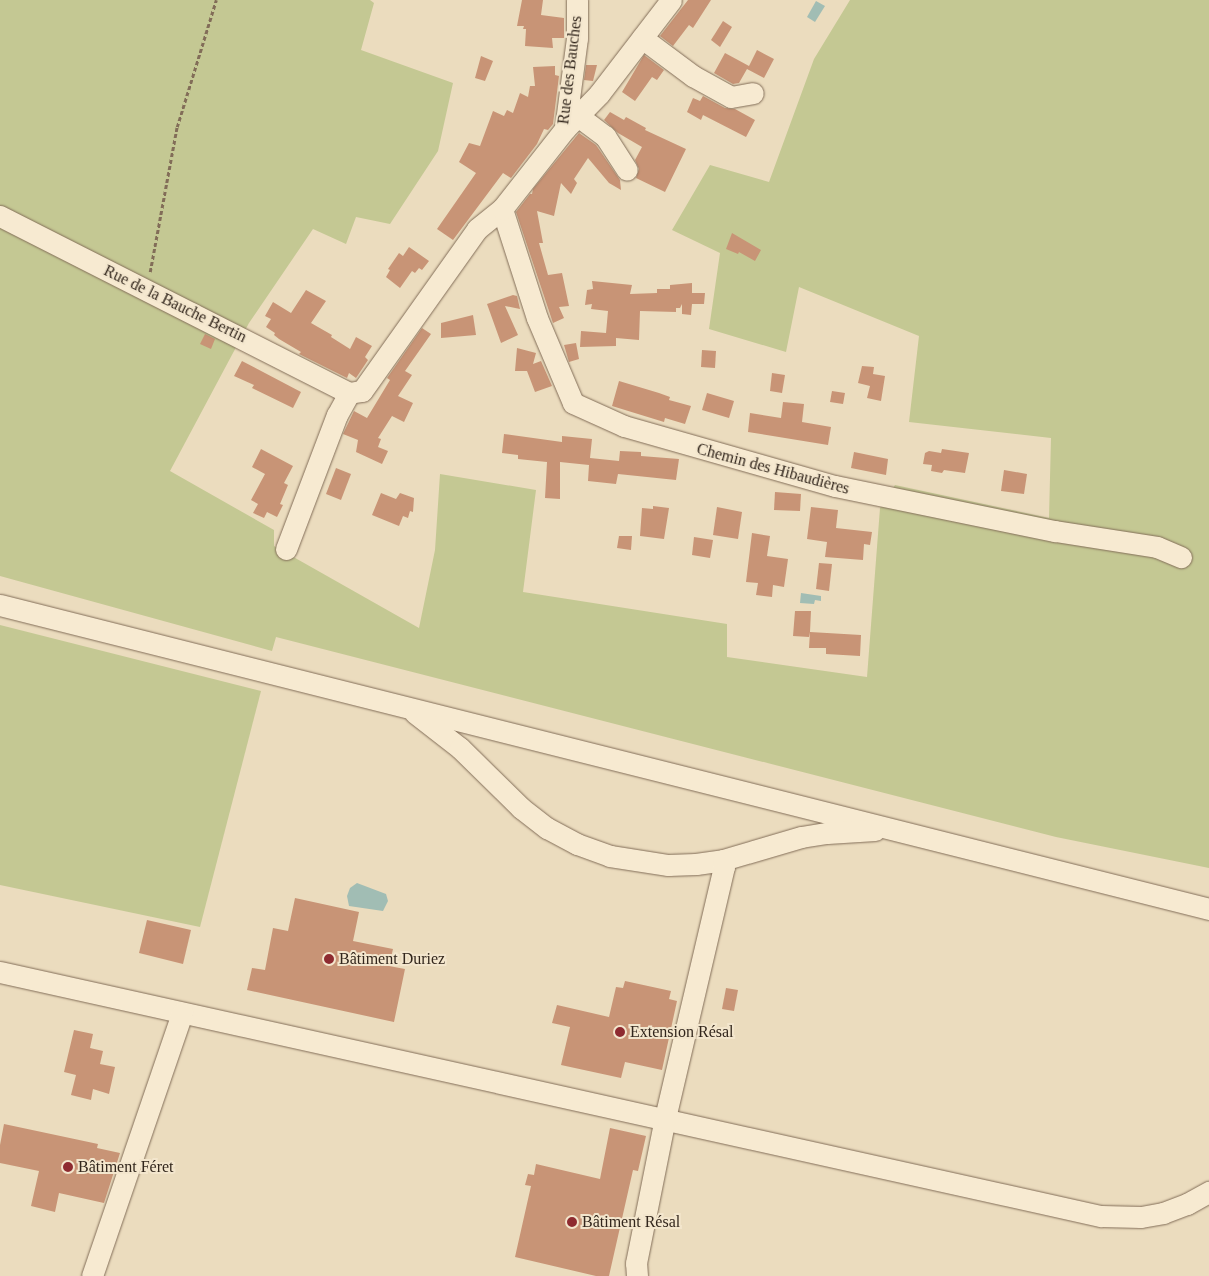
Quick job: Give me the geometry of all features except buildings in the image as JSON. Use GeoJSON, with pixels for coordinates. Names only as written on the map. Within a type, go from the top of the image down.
{"type":"FeatureCollection","features":[{"type":"Feature","properties":{"kind":"street","name":"Rue des Bauches"},"geometry":{"type":"LineString","coordinates":[[502,209],[571,123],[577,38],[577,0]]}},
{"type":"Feature","properties":{"kind":"street"},"geometry":{"type":"LineString","coordinates":[[627,170],[604,136],[571,123],[599,94],[672,0]]}},
{"type":"Feature","properties":{"kind":"street"},"geometry":{"type":"LineString","coordinates":[[642,38],[693,76],[731,97],[753,93]]}},
{"type":"Feature","properties":{"kind":"street"},"geometry":{"type":"LineString","coordinates":[[286,549],[337,415],[349,393],[362,391],[477,228],[502,209]]}},
{"type":"Feature","properties":{"kind":"street","name":"Chemin des Hibaudières"},"geometry":{"type":"LineString","coordinates":[[502,209],[537,318],[573,403],[624,426],[835,486],[1055,531],[1157,547],[1181,557]]}},
{"type":"Feature","properties":{"kind":"street","name":"Rue de la Bauche Bertin"},"geometry":{"type":"LineString","coordinates":[[0,216],[349,393]]}},
{"type":"Feature","properties":{"kind":"street"},"geometry":{"type":"LineString","coordinates":[[0,606],[897,829],[1209,909]]}},
{"type":"Feature","properties":{"kind":"street"},"geometry":{"type":"LineString","coordinates":[[409,708],[460,748],[521,808],[547,828],[577,844],[610,856],[636,862],[668,865],[723,860],[801,837],[827,833],[897,829]]}},
{"type":"Feature","properties":{"kind":"street"},"geometry":{"type":"LineString","coordinates":[[637,1276],[636,1263],[665,1118],[722,876],[723,860]]}},
{"type":"Feature","properties":{"kind":"street"},"geometry":{"type":"LineString","coordinates":[[0,972],[1101,1216],[1142,1217],[1164,1214],[1209,1192]]}},
{"type":"Feature","properties":{"kind":"street"},"geometry":{"type":"LineString","coordinates":[[92,1276],[182,1013]]}},
{"type":"Feature","properties":{"kind":"path"},"geometry":{"type":"LineString","coordinates":[[145,289],[155,253],[177,127],[216,0]]}},
{"type":"Feature","properties":{"kind":"green space"},"geometry":{"type":"Polygon","coordinates":[[[0,0],[370,0],[374,3],[361,50],[453,83],[438,151],[390,224],[356,217],[346,244],[313,229],[249,323],[170,471],[274,530],[274,546],[419,628],[435,550],[440,474],[536,490],[523,592],[727,624],[727,657],[867,677],[880,508],[895,485],[1049,518],[1051,438],[909,422],[919,336],[799,287],[786,352],[709,329],[720,253],[672,230],[710,165],[769,182],[814,59],[850,0],[1209,0],[1209,868],[1056,837],[276,637],[272,651],[0,576],[0,0]]]}},
{"type":"Feature","properties":{"kind":"green space"},"geometry":{"type":"Polygon","coordinates":[[[0,625],[261,691],[200,927],[0,885],[0,625]]]}},
{"type":"Feature","properties":{"kind":"water"},"geometry":{"type":"Polygon","coordinates":[[[816,1],[825,6],[815,22],[807,17],[816,1]]]}},
{"type":"Feature","properties":{"kind":"water"},"geometry":{"type":"Polygon","coordinates":[[[801,593],[821,596],[821,601],[815,600],[814,604],[800,603],[801,593]]]}},
{"type":"Feature","properties":{"kind":"water"},"geometry":{"type":"Polygon","coordinates":[[[357,883],[386,894],[388,901],[383,911],[349,906],[347,896],[350,888],[357,883]]]}},
{"type":"Feature","properties":{"kind":"place","name":"Bâtiment Duriez"},"geometry":{"type":"Point","coordinates":[329,959]}},
{"type":"Feature","properties":{"kind":"place","name":"Extension Résal"},"geometry":{"type":"Point","coordinates":[620,1032]}},
{"type":"Feature","properties":{"kind":"place","name":"Bâtiment Féret"},"geometry":{"type":"Point","coordinates":[68,1167]}},
{"type":"Feature","properties":{"kind":"place","name":"Bâtiment Résal"},"geometry":{"type":"Point","coordinates":[572,1222]}}]}
